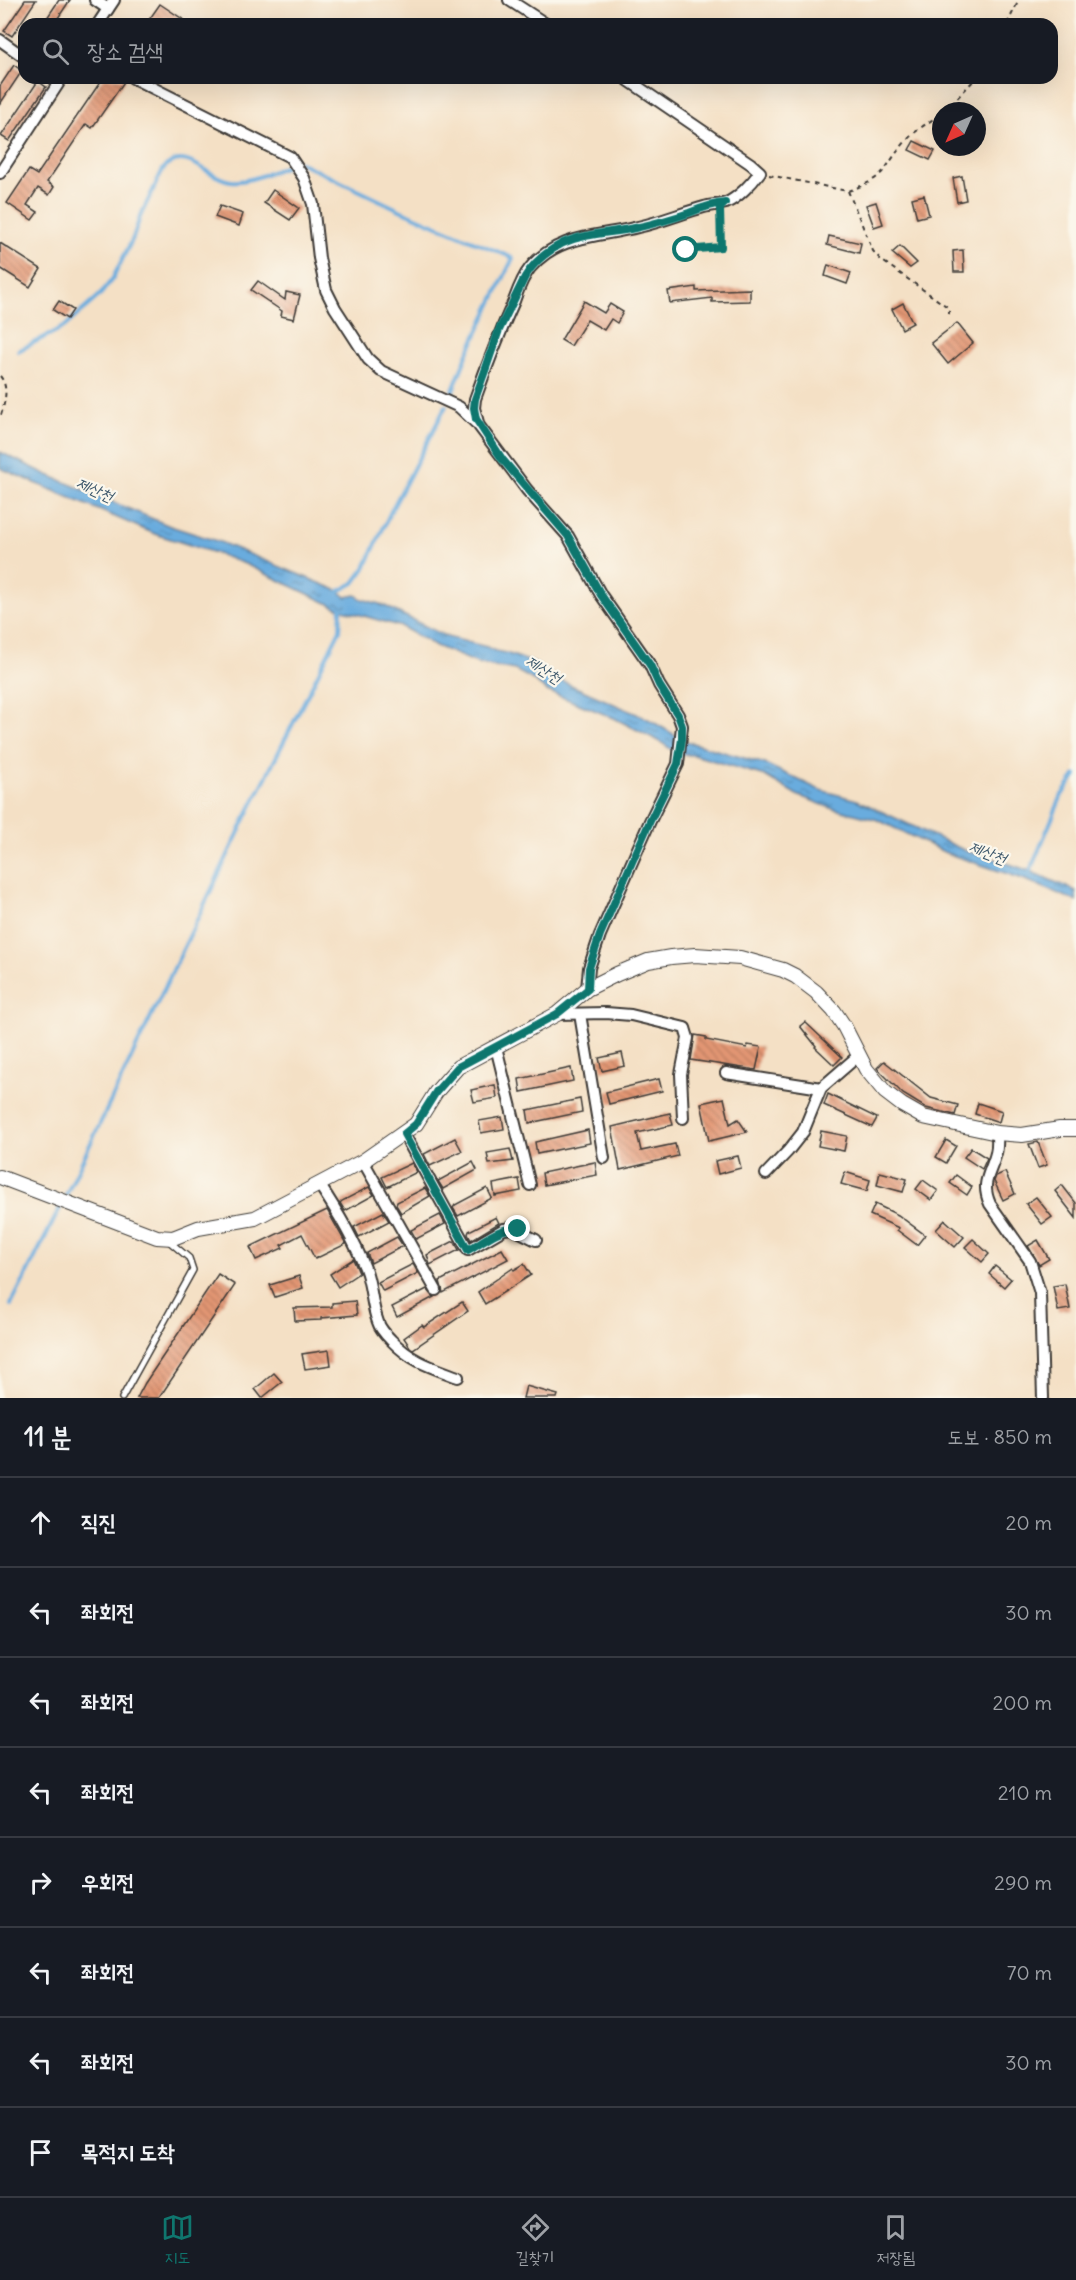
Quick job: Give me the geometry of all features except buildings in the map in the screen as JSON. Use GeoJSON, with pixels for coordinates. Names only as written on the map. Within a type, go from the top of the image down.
{"type":"FeatureCollection","features":[{"type":"Feature","properties":{"kind":"street"},"geometry":{"type":"LineString","coordinates":[[95,0],[111,4],[102,18]]}},
{"type":"Feature","properties":{"kind":"street"},"geometry":{"type":"LineString","coordinates":[[509,0],[537,18]]}},
{"type":"Feature","properties":{"kind":"street"},"geometry":{"type":"LineString","coordinates":[[0,40],[18,53]]}},
{"type":"Feature","properties":{"kind":"street"},"geometry":{"type":"LineString","coordinates":[[0,173],[56,84]]}},
{"type":"Feature","properties":{"kind":"street"},"geometry":{"type":"LineString","coordinates":[[145,84],[290,157],[304,178],[313,204],[319,258],[326,290],[368,359],[381,371],[459,407],[478,426],[527,490],[568,536],[601,595],[650,665],[659,685],[678,715],[682,726],[678,764],[654,810],[600,935],[589,968],[588,989]]}},
{"type":"Feature","properties":{"kind":"street"},"geometry":{"type":"LineString","coordinates":[[478,426],[474,408],[475,399],[499,330],[525,277],[538,260],[552,249],[570,240],[608,231],[634,228],[667,220],[702,207],[725,203],[736,196],[760,172],[634,84]]}},
{"type":"Feature","properties":{"kind":"street"},"geometry":{"type":"LineString","coordinates":[[0,151],[10,157]]}},
{"type":"Feature","properties":{"kind":"street"},"geometry":{"type":"LineString","coordinates":[[0,1177],[149,1235],[165,1238],[180,1236],[198,1228],[255,1218],[363,1161],[404,1134],[422,1116],[436,1092],[453,1071],[557,1014],[588,989],[628,968],[660,958],[684,955],[740,958],[795,976],[816,992],[844,1026],[858,1056],[885,1092],[923,1117],[997,1133],[1022,1135],[1076,1129]]}},
{"type":"Feature","properties":{"kind":"street"},"geometry":{"type":"LineString","coordinates":[[557,1014],[631,1015],[685,1028],[688,1038],[681,1074],[683,1118]]}},
{"type":"Feature","properties":{"kind":"street"},"geometry":{"type":"LineString","coordinates":[[580,1014],[604,1158]]}},
{"type":"Feature","properties":{"kind":"street"},"geometry":{"type":"LineString","coordinates":[[496,1047],[530,1185]]}},
{"type":"Feature","properties":{"kind":"street"},"geometry":{"type":"LineString","coordinates":[[766,1174],[803,1132],[821,1088],[858,1056]]}},
{"type":"Feature","properties":{"kind":"street"},"geometry":{"type":"LineString","coordinates":[[726,1073],[821,1088]]}},
{"type":"Feature","properties":{"kind":"street"},"geometry":{"type":"LineString","coordinates":[[997,1133],[997,1151],[985,1186],[986,1195],[1030,1262],[1040,1293],[1043,1398]]}},
{"type":"Feature","properties":{"kind":"street"},"geometry":{"type":"LineString","coordinates":[[404,1134],[468,1250],[504,1229],[512,1228],[536,1240]]}},
{"type":"Feature","properties":{"kind":"street"},"geometry":{"type":"LineString","coordinates":[[363,1161],[436,1290]]}},
{"type":"Feature","properties":{"kind":"street"},"geometry":{"type":"LineString","coordinates":[[319,1184],[339,1214],[365,1268],[372,1290],[378,1324],[383,1331],[406,1355],[418,1363],[458,1377]]}},
{"type":"Feature","properties":{"kind":"lane"},"geometry":{"type":"LineString","coordinates":[[122,1398],[193,1270],[189,1258],[165,1238]]}},
{"type":"Feature","properties":{"kind":"path"},"geometry":{"type":"LineString","coordinates":[[1010,18],[1019,0]]}},
{"type":"Feature","properties":{"kind":"path"},"geometry":{"type":"LineString","coordinates":[[953,102],[970,84]]}},
{"type":"Feature","properties":{"kind":"path"},"geometry":{"type":"LineString","coordinates":[[760,172],[848,191],[876,179],[884,172],[908,139],[932,121]]}},
{"type":"Feature","properties":{"kind":"path"},"geometry":{"type":"LineString","coordinates":[[848,191],[873,251],[881,260],[949,308],[949,315]]}},
{"type":"Feature","properties":{"kind":"path"},"geometry":{"type":"LineString","coordinates":[[686,250],[721,247],[720,208],[725,203]]}},
{"type":"Feature","properties":{"kind":"path"},"geometry":{"type":"LineString","coordinates":[[0,376],[5,382],[5,390],[0,418]]}},
{"type":"Feature","properties":{"kind":"water"},"geometry":{"type":"Polygon","coordinates":[[[0,452],[48,475],[170,526],[220,542],[339,591],[346,597],[356,595],[383,605],[447,637],[487,647],[534,663],[564,682],[648,719],[685,741],[765,764],[820,790],[857,800],[968,852],[1027,870],[1076,891],[1076,901],[1023,879],[946,853],[878,820],[831,808],[797,795],[765,776],[694,755],[678,754],[659,741],[614,718],[547,691],[515,670],[477,663],[436,646],[402,627],[340,609],[245,564],[155,534],[0,468],[0,452]]]}},
{"type":"Feature","properties":{"kind":"waterway"},"geometry":{"type":"LineString","coordinates":[[18,351],[64,327],[100,295],[113,278],[163,169],[171,162],[188,161],[222,179],[231,181],[252,179],[287,166]]}},
{"type":"Feature","properties":{"kind":"waterway"},"geometry":{"type":"LineString","coordinates":[[299,162],[402,211],[513,258],[467,355],[452,393]]}},
{"type":"Feature","properties":{"kind":"waterway"},"geometry":{"type":"LineString","coordinates":[[339,591],[354,583],[365,568],[391,511],[446,406]]}},
{"type":"Feature","properties":{"kind":"waterway"},"geometry":{"type":"LineString","coordinates":[[66,1195],[246,817],[340,630],[341,609]]}},
{"type":"Feature","properties":{"kind":"waterway"},"geometry":{"type":"LineString","coordinates":[[1030,871],[1062,795],[1076,775]]}},
{"type":"Feature","properties":{"kind":"waterway"},"geometry":{"type":"LineString","coordinates":[[11,1305],[62,1204]]}},
{"type":"Feature","properties":{"kind":"route"},"geometry":{"type":"LineString","coordinates":[[518,1229],[504,1229],[468,1250],[404,1134],[416,1124],[436,1092],[458,1067],[557,1014],[588,989],[589,968],[600,935],[669,778],[678,764],[682,726],[650,665],[601,595],[568,536],[527,490],[478,426],[474,408],[475,399],[499,330],[525,277],[530,268],[552,249],[570,240],[608,231],[634,228],[667,220],[702,207],[725,203],[720,208],[723,244],[721,247],[686,250]]}},
{"type":"Feature","properties":{"kind":"water label","name":"제산천"},"geometry":{"type":"Point","coordinates":[95,489]}},
{"type":"Feature","properties":{"kind":"water label","name":"제산천"},"geometry":{"type":"Point","coordinates":[544,669]}},
{"type":"Feature","properties":{"kind":"water label","name":"제산천"},"geometry":{"type":"Point","coordinates":[988,852]}}]}
